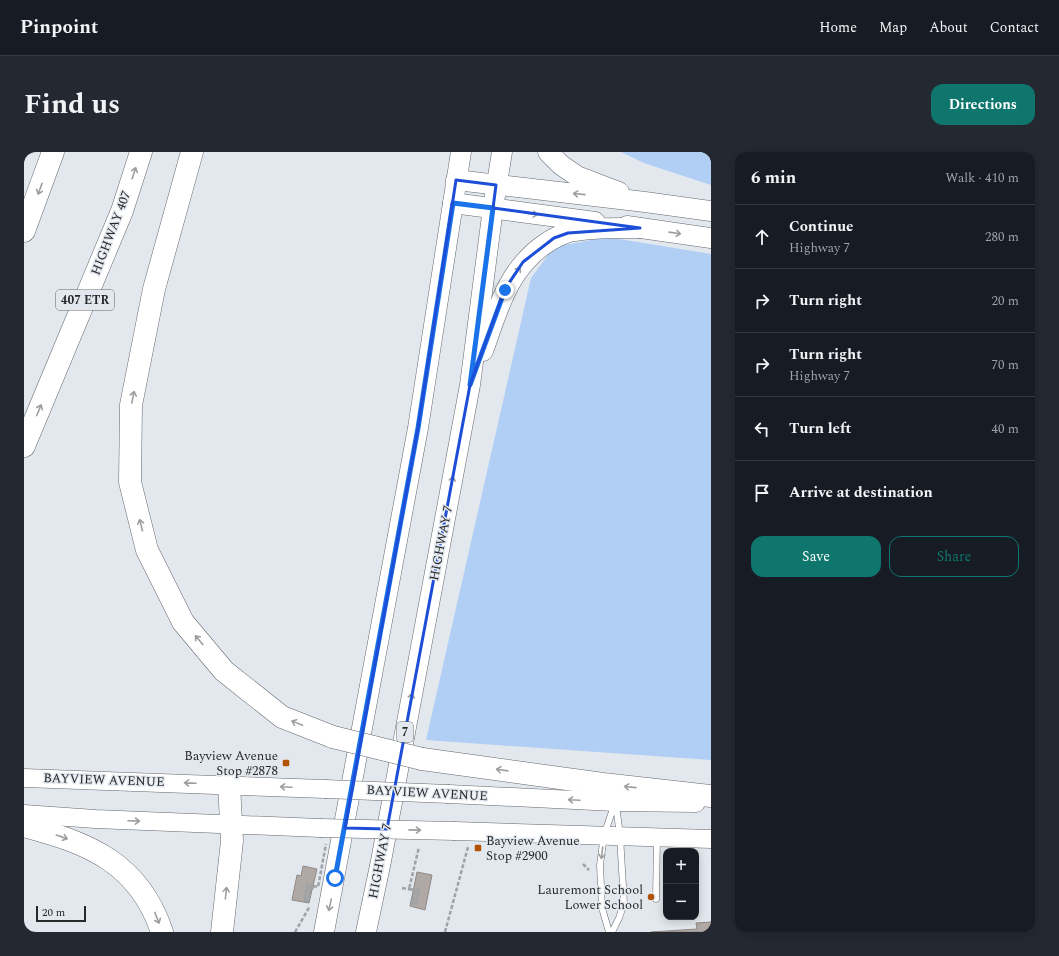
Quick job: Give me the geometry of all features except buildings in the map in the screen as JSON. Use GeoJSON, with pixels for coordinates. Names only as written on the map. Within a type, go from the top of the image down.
{"type":"FeatureCollection","features":[{"type":"Feature","properties":{"kind":"highway"},"geometry":{"type":"LineString","coordinates":[[24,231],[53,152]]}},
{"type":"Feature","properties":{"kind":"highway","name":"HIGHWAY 407"},"geometry":{"type":"LineString","coordinates":[[24,446],[122,211],[141,152]]}},
{"type":"Feature","properties":{"kind":"highway"},"geometry":{"type":"LineString","coordinates":[[192,152],[154,289],[131,405],[130,482],[147,550],[183,622],[224,672],[282,716],[333,737],[422,759],[603,784],[711,796]]}},
{"type":"Feature","properties":{"kind":"highway"},"geometry":{"type":"LineString","coordinates":[[222,932],[232,841],[229,784]]}},
{"type":"Feature","properties":{"kind":"highway"},"geometry":{"type":"LineString","coordinates":[[24,826],[52,833],[77,842],[110,860],[123,870],[141,890],[156,915],[162,932]]}},
{"type":"Feature","properties":{"kind":"main road"},"geometry":{"type":"LineString","coordinates":[[324,932],[418,428],[461,152]]}},
{"type":"Feature","properties":{"kind":"main road","name":"HIGHWAY 7"},"geometry":{"type":"LineString","coordinates":[[366,932],[381,862],[470,385],[496,185],[502,152]]}},
{"type":"Feature","properties":{"kind":"main road"},"geometry":{"type":"LineString","coordinates":[[548,152],[561,165],[577,176],[645,202]]}},
{"type":"Feature","properties":{"kind":"main road"},"geometry":{"type":"LineString","coordinates":[[456,180],[711,211]]}},
{"type":"Feature","properties":{"kind":"main road"},"geometry":{"type":"LineString","coordinates":[[453,203],[711,238]]}},
{"type":"Feature","properties":{"kind":"main road"},"geometry":{"type":"LineString","coordinates":[[470,385],[505,290],[523,262],[554,238],[568,232],[640,228]]}},
{"type":"Feature","properties":{"kind":"main road","name":"BAYVIEW AVENUE"},"geometry":{"type":"LineString","coordinates":[[24,778],[229,784],[616,802],[711,803]]}},
{"type":"Feature","properties":{"kind":"main road"},"geometry":{"type":"LineString","coordinates":[[24,814],[95,819],[231,824],[323,834],[455,830],[711,839]]}},
{"type":"Feature","properties":{"kind":"lane"},"geometry":{"type":"LineString","coordinates":[[609,932],[602,908],[600,864],[612,835],[616,802]]}},
{"type":"Feature","properties":{"kind":"lane"},"geometry":{"type":"LineString","coordinates":[[612,932],[620,918],[624,903],[612,835],[616,802]]}},
{"type":"Feature","properties":{"kind":"lane"},"geometry":{"type":"LineString","coordinates":[[656,899],[657,837]]}},
{"type":"Feature","properties":{"kind":"path"},"geometry":{"type":"LineString","coordinates":[[307,886],[305,900],[308,900],[311,885],[308,884],[304,900],[308,901],[311,885],[318,887],[323,834]]}},
{"type":"Feature","properties":{"kind":"path"},"geometry":{"type":"LineString","coordinates":[[402,888],[413,890],[419,891],[416,904],[413,903],[414,896],[416,890],[419,890],[416,904],[412,903],[414,897],[415,890],[409,889],[420,844]]}},
{"type":"Feature","properties":{"kind":"path"},"geometry":{"type":"LineString","coordinates":[[446,932],[468,847]]}},
{"type":"Feature","properties":{"kind":"highlighted area"},"geometry":{"type":"Polygon","coordinates":[[[456,180],[496,185],[493,208],[640,228],[568,233],[554,238],[523,262],[505,289],[470,385],[387,829],[345,828],[418,428],[456,180]]]}},
{"type":"Feature","properties":{"kind":"shaded area"},"geometry":{"type":"Polygon","coordinates":[[[621,152],[711,152],[711,185],[644,163],[621,152]]]}},
{"type":"Feature","properties":{"kind":"shaded area"},"geometry":{"type":"Polygon","coordinates":[[[607,237],[711,254],[711,760],[426,740],[531,278],[554,247],[607,237]]]}},
{"type":"Feature","properties":{"kind":"place","name":"Bayview Avenue Stop #2878"},"geometry":{"type":"Point","coordinates":[286,763]}},
{"type":"Feature","properties":{"kind":"place","name":"Bayview Avenue Stop #2900"},"geometry":{"type":"Point","coordinates":[478,848]}},
{"type":"Feature","properties":{"kind":"place","name":"Lauremont School Lower School"},"geometry":{"type":"Point","coordinates":[651,897]}},
{"type":"Feature","properties":{"kind":"route"},"geometry":{"type":"LineString","coordinates":[[335,878],[418,428],[453,203],[493,208],[470,385],[505,290]]}}]}
